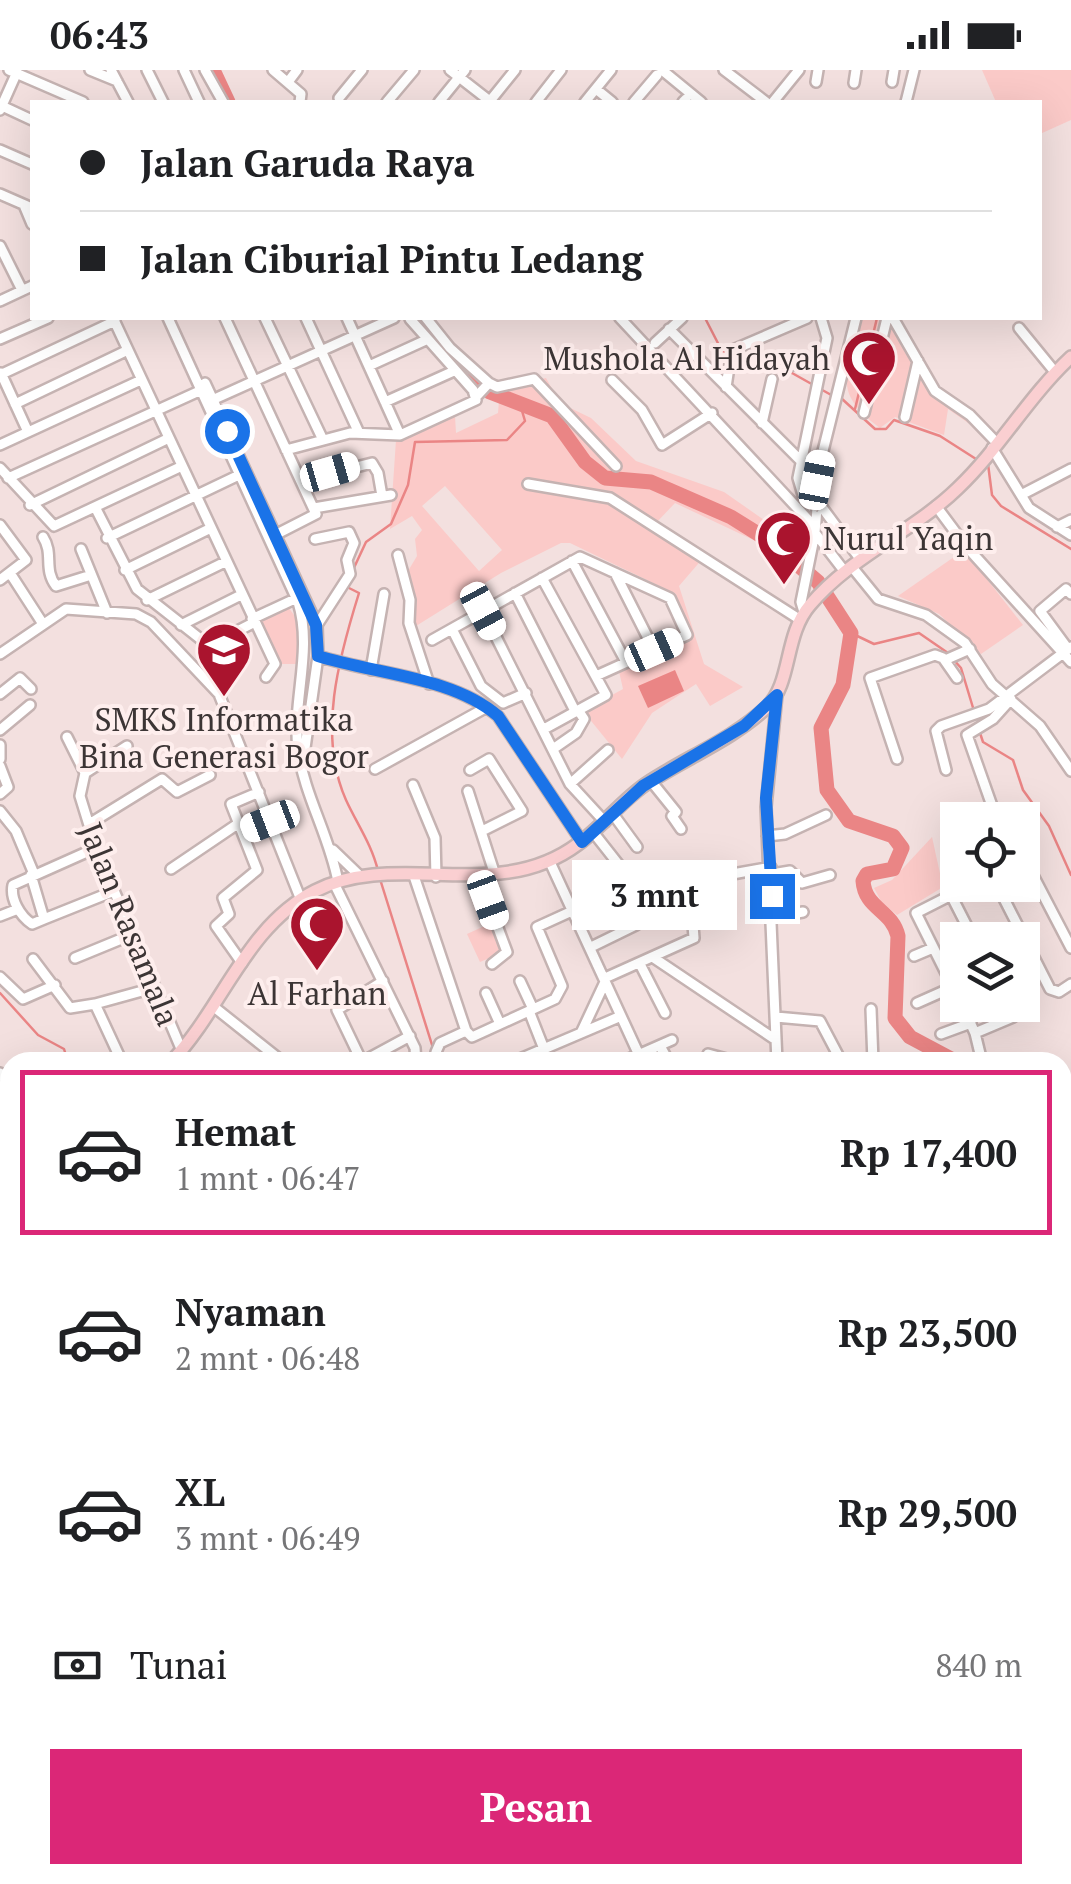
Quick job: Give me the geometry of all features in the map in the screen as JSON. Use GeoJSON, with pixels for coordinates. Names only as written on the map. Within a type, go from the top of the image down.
{"type":"FeatureCollection","features":[{"type":"Feature","properties":{"kind":"main road"},"geometry":{"type":"LineString","coordinates":[[182,1051],[264,933],[301,900],[337,882],[365,876],[479,877],[549,860],[582,842],[652,781],[744,726],[777,695],[789,642],[802,616],[820,594],[936,506],[975,469],[1071,357]]}},
{"type":"Feature","properties":{"kind":"street"},"geometry":{"type":"LineString","coordinates":[[111,70],[127,100]]}},
{"type":"Feature","properties":{"kind":"street"},"geometry":{"type":"LineString","coordinates":[[147,70],[161,100]]}},
{"type":"Feature","properties":{"kind":"street"},"geometry":{"type":"LineString","coordinates":[[184,70],[198,100]]}},
{"type":"Feature","properties":{"kind":"street"},"geometry":{"type":"LineString","coordinates":[[206,70],[222,100]]}},
{"type":"Feature","properties":{"kind":"street"},"geometry":{"type":"LineString","coordinates":[[273,70],[302,96],[301,100]]}},
{"type":"Feature","properties":{"kind":"street"},"geometry":{"type":"LineString","coordinates":[[288,82],[297,70]]}},
{"type":"Feature","properties":{"kind":"street"},"geometry":{"type":"LineString","coordinates":[[340,98],[362,70]]}},
{"type":"Feature","properties":{"kind":"street"},"geometry":{"type":"LineString","coordinates":[[389,100],[414,70]]}},
{"type":"Feature","properties":{"kind":"street"},"geometry":{"type":"LineString","coordinates":[[450,70],[462,74],[489,100]]}},
{"type":"Feature","properties":{"kind":"street"},"geometry":{"type":"LineString","coordinates":[[492,100],[514,70]]}},
{"type":"Feature","properties":{"kind":"street"},"geometry":{"type":"LineString","coordinates":[[538,100],[561,70]]}},
{"type":"Feature","properties":{"kind":"street"},"geometry":{"type":"LineString","coordinates":[[587,100],[611,70]]}},
{"type":"Feature","properties":{"kind":"street"},"geometry":{"type":"LineString","coordinates":[[724,70],[767,100]]}},
{"type":"Feature","properties":{"kind":"street"},"geometry":{"type":"LineString","coordinates":[[772,100],[799,70]]}},
{"type":"Feature","properties":{"kind":"street"},"geometry":{"type":"LineString","coordinates":[[816,82],[818,70]]}},
{"type":"Feature","properties":{"kind":"street"},"geometry":{"type":"LineString","coordinates":[[854,83],[856,70]]}},
{"type":"Feature","properties":{"kind":"street"},"geometry":{"type":"LineString","coordinates":[[892,82],[894,70]]}},
{"type":"Feature","properties":{"kind":"street"},"geometry":{"type":"LineString","coordinates":[[906,100],[914,70]]}},
{"type":"Feature","properties":{"kind":"street"},"geometry":{"type":"LineString","coordinates":[[30,119],[1,108],[15,71],[79,100]]}},
{"type":"Feature","properties":{"kind":"street"},"geometry":{"type":"LineString","coordinates":[[97,71],[117,81]]}},
{"type":"Feature","properties":{"kind":"street"},"geometry":{"type":"LineString","coordinates":[[636,100],[659,72],[698,100]]}},
{"type":"Feature","properties":{"kind":"street"},"geometry":{"type":"LineString","coordinates":[[441,100],[462,74]]}},
{"type":"Feature","properties":{"kind":"street"},"geometry":{"type":"LineString","coordinates":[[596,89],[610,100]]}},
{"type":"Feature","properties":{"kind":"street"},"geometry":{"type":"LineString","coordinates":[[0,150],[30,163]]}},
{"type":"Feature","properties":{"kind":"street"},"geometry":{"type":"LineString","coordinates":[[0,194],[29,208]]}},
{"type":"Feature","properties":{"kind":"street"},"geometry":{"type":"LineString","coordinates":[[0,246],[22,290]]}},
{"type":"Feature","properties":{"kind":"street"},"geometry":{"type":"LineString","coordinates":[[0,301],[30,287]]}},
{"type":"Feature","properties":{"kind":"street"},"geometry":{"type":"LineString","coordinates":[[0,339],[43,320]]}},
{"type":"Feature","properties":{"kind":"street"},"geometry":{"type":"LineString","coordinates":[[28,432],[1,372],[114,320],[276,665],[266,677]]}},
{"type":"Feature","properties":{"kind":"street"},"geometry":{"type":"LineString","coordinates":[[172,320],[297,598],[304,629],[298,746],[302,764],[333,850],[337,882],[417,1052]]}},
{"type":"Feature","properties":{"kind":"street"},"geometry":{"type":"LineString","coordinates":[[226,320],[316,514],[274,535]]}},
{"type":"Feature","properties":{"kind":"street"},"geometry":{"type":"LineString","coordinates":[[267,320],[322,440]]}},
{"type":"Feature","properties":{"kind":"street"},"geometry":{"type":"LineString","coordinates":[[307,320],[359,432]]}},
{"type":"Feature","properties":{"kind":"street"},"geometry":{"type":"LineString","coordinates":[[347,320],[400,435]]}},
{"type":"Feature","properties":{"kind":"street"},"geometry":{"type":"LineString","coordinates":[[210,401],[386,320]]}},
{"type":"Feature","properties":{"kind":"street"},"geometry":{"type":"LineString","coordinates":[[413,320],[454,371],[484,390]]}},
{"type":"Feature","properties":{"kind":"street"},"geometry":{"type":"LineString","coordinates":[[428,320],[484,390]]}},
{"type":"Feature","properties":{"kind":"street"},"geometry":{"type":"LineString","coordinates":[[622,320],[712,413],[878,599],[926,614],[966,652],[992,684],[1040,726],[1071,770]]}},
{"type":"Feature","properties":{"kind":"street"},"geometry":{"type":"LineString","coordinates":[[655,343],[680,320]]}},
{"type":"Feature","properties":{"kind":"street"},"geometry":{"type":"LineString","coordinates":[[733,350],[803,320]]}},
{"type":"Feature","properties":{"kind":"street"},"geometry":{"type":"LineString","coordinates":[[823,320],[827,330],[824,354],[798,478],[804,495],[821,506],[849,569]]}},
{"type":"Feature","properties":{"kind":"street"},"geometry":{"type":"LineString","coordinates":[[802,616],[800,608],[815,530],[817,480],[855,320]]}},
{"type":"Feature","properties":{"kind":"street"},"geometry":{"type":"LineString","coordinates":[[864,413],[889,320]]}},
{"type":"Feature","properties":{"kind":"street"},"geometry":{"type":"LineString","coordinates":[[891,320],[919,359],[935,391],[978,421],[1029,508],[1071,535]]}},
{"type":"Feature","properties":{"kind":"street"},"geometry":{"type":"LineString","coordinates":[[1019,328],[1055,372]]}},
{"type":"Feature","properties":{"kind":"street"},"geometry":{"type":"LineString","coordinates":[[669,330],[801,461]]}},
{"type":"Feature","properties":{"kind":"street"},"geometry":{"type":"LineString","coordinates":[[369,366],[426,340]]}},
{"type":"Feature","properties":{"kind":"street"},"geometry":{"type":"LineString","coordinates":[[15,404],[128,350]]}},
{"type":"Feature","properties":{"kind":"street"},"geometry":{"type":"LineString","coordinates":[[787,367],[824,354]]}},
{"type":"Feature","properties":{"kind":"street"},"geometry":{"type":"LineString","coordinates":[[905,417],[919,359]]}},
{"type":"Feature","properties":{"kind":"street"},"geometry":{"type":"LineString","coordinates":[[726,387],[729,366]]}},
{"type":"Feature","properties":{"kind":"street"},"geometry":{"type":"LineString","coordinates":[[386,402],[454,371]]}},
{"type":"Feature","properties":{"kind":"street"},"geometry":{"type":"LineString","coordinates":[[762,423],[772,378]]}},
{"type":"Feature","properties":{"kind":"street"},"geometry":{"type":"LineString","coordinates":[[0,445],[141,380]]}},
{"type":"Feature","properties":{"kind":"street"},"geometry":{"type":"LineString","coordinates":[[612,380],[642,410],[662,445],[712,413]]}},
{"type":"Feature","properties":{"kind":"street"},"geometry":{"type":"LineString","coordinates":[[286,450],[359,432],[400,435],[484,390],[536,381],[616,466]]}},
{"type":"Feature","properties":{"kind":"street"},"geometry":{"type":"LineString","coordinates":[[8,478],[204,388]]}},
{"type":"Feature","properties":{"kind":"street"},"geometry":{"type":"LineString","coordinates":[[30,505],[167,439]]}},
{"type":"Feature","properties":{"kind":"street"},"geometry":{"type":"LineString","coordinates":[[301,480],[372,463],[386,496],[314,508]]}},
{"type":"Feature","properties":{"kind":"street"},"geometry":{"type":"LineString","coordinates":[[0,468],[30,505],[54,526],[180,467]]}},
{"type":"Feature","properties":{"kind":"street"},"geometry":{"type":"LineString","coordinates":[[107,538],[193,495],[238,467]]}},
{"type":"Feature","properties":{"kind":"street"},"geometry":{"type":"LineString","coordinates":[[238,467],[316,625],[318,656],[302,764]]}},
{"type":"Feature","properties":{"kind":"street"},"geometry":{"type":"LineString","coordinates":[[1021,495],[1071,470]]}},
{"type":"Feature","properties":{"kind":"street"},"geometry":{"type":"LineString","coordinates":[[528,484],[610,498],[802,616]]}},
{"type":"Feature","properties":{"kind":"street"},"geometry":{"type":"LineString","coordinates":[[936,506],[1066,650]]}},
{"type":"Feature","properties":{"kind":"street"},"geometry":{"type":"LineString","coordinates":[[95,508],[107,538],[147,600],[211,644],[297,598]]}},
{"type":"Feature","properties":{"kind":"street"},"geometry":{"type":"LineString","coordinates":[[1057,527],[1071,520]]}},
{"type":"Feature","properties":{"kind":"street"},"geometry":{"type":"LineString","coordinates":[[0,525],[26,557],[0,580]]}},
{"type":"Feature","properties":{"kind":"street"},"geometry":{"type":"LineString","coordinates":[[126,570],[209,528]]}},
{"type":"Feature","properties":{"kind":"street"},"geometry":{"type":"LineString","coordinates":[[315,539],[349,532],[354,540],[348,560],[350,574],[316,625]]}},
{"type":"Feature","properties":{"kind":"street"},"geometry":{"type":"LineString","coordinates":[[43,538],[49,547],[48,573],[56,586],[88,576]]}},
{"type":"Feature","properties":{"kind":"street"},"geometry":{"type":"LineString","coordinates":[[80,549],[88,576],[107,613]]}},
{"type":"Feature","properties":{"kind":"street"},"geometry":{"type":"LineString","coordinates":[[398,555],[410,600],[409,623],[430,684]]}},
{"type":"Feature","properties":{"kind":"street"},"geometry":{"type":"LineString","coordinates":[[432,640],[580,557],[670,598],[687,635],[596,676]]}},
{"type":"Feature","properties":{"kind":"street"},"geometry":{"type":"LineString","coordinates":[[572,561],[626,662]]}},
{"type":"Feature","properties":{"kind":"street"},"geometry":{"type":"LineString","coordinates":[[147,600],[225,562]]}},
{"type":"Feature","properties":{"kind":"street"},"geometry":{"type":"LineString","coordinates":[[10,573],[43,624]]}},
{"type":"Feature","properties":{"kind":"street"},"geometry":{"type":"LineString","coordinates":[[615,573],[654,650]]}},
{"type":"Feature","properties":{"kind":"street"},"geometry":{"type":"LineString","coordinates":[[542,578],[606,696],[544,729]]}},
{"type":"Feature","properties":{"kind":"street"},"geometry":{"type":"LineString","coordinates":[[1069,589],[1040,611],[1071,662]]}},
{"type":"Feature","properties":{"kind":"street"},"geometry":{"type":"LineString","coordinates":[[515,593],[584,719],[582,727],[553,748]]}},
{"type":"Feature","properties":{"kind":"street"},"geometry":{"type":"LineString","coordinates":[[370,670],[384,594]]}},
{"type":"Feature","properties":{"kind":"street"},"geometry":{"type":"LineString","coordinates":[[181,625],[241,595]]}},
{"type":"Feature","properties":{"kind":"street"},"geometry":{"type":"LineString","coordinates":[[0,654],[66,609],[136,614],[151,622],[214,687],[301,900]]}},
{"type":"Feature","properties":{"kind":"street"},"geometry":{"type":"LineString","coordinates":[[483,611],[570,784],[637,847]]}},
{"type":"Feature","properties":{"kind":"street"},"geometry":{"type":"LineString","coordinates":[[452,629],[486,692],[503,703],[526,692]]}},
{"type":"Feature","properties":{"kind":"street"},"geometry":{"type":"LineString","coordinates":[[991,802],[967,735],[1066,650]]}},
{"type":"Feature","properties":{"kind":"street"},"geometry":{"type":"LineString","coordinates":[[946,660],[966,652]]}},
{"type":"Feature","properties":{"kind":"street"},"geometry":{"type":"LineString","coordinates":[[898,759],[870,678],[935,655],[946,660],[957,678]]}},
{"type":"Feature","properties":{"kind":"street"},"geometry":{"type":"LineString","coordinates":[[318,656],[464,692],[488,707],[498,716],[582,842]]}},
{"type":"Feature","properties":{"kind":"street"},"geometry":{"type":"LineString","coordinates":[[0,694],[20,678],[31,688]]}},
{"type":"Feature","properties":{"kind":"street"},"geometry":{"type":"LineString","coordinates":[[777,695],[766,798],[772,870],[777,1052]]}},
{"type":"Feature","properties":{"kind":"street"},"geometry":{"type":"LineString","coordinates":[[946,770],[936,731],[1009,697]]}},
{"type":"Feature","properties":{"kind":"street"},"geometry":{"type":"LineString","coordinates":[[0,730],[30,706]]}},
{"type":"Feature","properties":{"kind":"street"},"geometry":{"type":"LineString","coordinates":[[375,769],[488,707]]}},
{"type":"Feature","properties":{"kind":"street"},"geometry":{"type":"LineString","coordinates":[[67,737],[85,773],[126,746]]}},
{"type":"Feature","properties":{"kind":"street"},"geometry":{"type":"LineString","coordinates":[[0,744],[0,763],[8,787],[0,794]]}},
{"type":"Feature","properties":{"kind":"street"},"geometry":{"type":"LineString","coordinates":[[570,784],[608,750]]}},
{"type":"Feature","properties":{"kind":"street"},"geometry":{"type":"LineString","coordinates":[[470,770],[489,760],[522,812],[484,830]]}},
{"type":"Feature","properties":{"kind":"street","name":"Jalan Rasamala"},"geometry":{"type":"LineString","coordinates":[[85,773],[80,796],[96,848],[182,1051]]}},
{"type":"Feature","properties":{"kind":"street"},"geometry":{"type":"LineString","coordinates":[[88,824],[162,778],[177,792],[210,775]]}},
{"type":"Feature","properties":{"kind":"street"},"geometry":{"type":"LineString","coordinates":[[652,781],[676,812],[672,816],[682,830]]}},
{"type":"Feature","properties":{"kind":"street"},"geometry":{"type":"LineString","coordinates":[[413,785],[436,842],[436,876]]}},
{"type":"Feature","properties":{"kind":"street"},"geometry":{"type":"LineString","coordinates":[[468,791],[484,830],[495,875]]}},
{"type":"Feature","properties":{"kind":"street"},"geometry":{"type":"LineString","coordinates":[[242,963],[216,925],[230,914],[222,898],[257,872],[232,803],[258,792]]}},
{"type":"Feature","properties":{"kind":"street"},"geometry":{"type":"LineString","coordinates":[[0,810],[33,874],[44,919]]}},
{"type":"Feature","properties":{"kind":"street"},"geometry":{"type":"LineString","coordinates":[[767,836],[785,834],[826,815]]}},
{"type":"Feature","properties":{"kind":"street"},"geometry":{"type":"LineString","coordinates":[[171,869],[241,827],[270,821]]}},
{"type":"Feature","properties":{"kind":"street"},"geometry":{"type":"LineString","coordinates":[[592,832],[619,865]]}},
{"type":"Feature","properties":{"kind":"street"},"geometry":{"type":"LineString","coordinates":[[96,848],[33,874],[12,888],[18,909],[32,924],[114,891]]}},
{"type":"Feature","properties":{"kind":"street"},"geometry":{"type":"LineString","coordinates":[[333,850],[365,876]]}},
{"type":"Feature","properties":{"kind":"street"},"geometry":{"type":"LineString","coordinates":[[549,860],[639,1052]]}},
{"type":"Feature","properties":{"kind":"street"},"geometry":{"type":"LineString","coordinates":[[677,900],[727,875],[790,871],[802,883],[830,875]]}},
{"type":"Feature","properties":{"kind":"street"},"geometry":{"type":"LineString","coordinates":[[414,876],[466,1031],[472,1038],[556,999],[562,986],[536,927],[627,886],[693,925],[695,938],[605,978]]}},
{"type":"Feature","properties":{"kind":"street"},"geometry":{"type":"LineString","coordinates":[[479,877],[508,952],[492,964]]}},
{"type":"Feature","properties":{"kind":"street"},"geometry":{"type":"LineString","coordinates":[[1040,887],[1071,948]]}},
{"type":"Feature","properties":{"kind":"street"},"geometry":{"type":"LineString","coordinates":[[940,901],[916,913],[940,962]]}},
{"type":"Feature","properties":{"kind":"street"},"geometry":{"type":"LineString","coordinates":[[1006,902],[1050,989],[1060,992],[1071,984]]}},
{"type":"Feature","properties":{"kind":"street"},"geometry":{"type":"LineString","coordinates":[[0,916],[18,909]]}},
{"type":"Feature","properties":{"kind":"street"},"geometry":{"type":"LineString","coordinates":[[773,917],[803,912]]}},
{"type":"Feature","properties":{"kind":"street"},"geometry":{"type":"LineString","coordinates":[[591,947],[636,925]]}},
{"type":"Feature","properties":{"kind":"street"},"geometry":{"type":"LineString","coordinates":[[75,958],[131,934]]}},
{"type":"Feature","properties":{"kind":"street"},"geometry":{"type":"LineString","coordinates":[[914,956],[933,948]]}},
{"type":"Feature","properties":{"kind":"street"},"geometry":{"type":"LineString","coordinates":[[654,958],[776,1040]]}},
{"type":"Feature","properties":{"kind":"street"},"geometry":{"type":"LineString","coordinates":[[33,959],[74,1010],[153,988]]}},
{"type":"Feature","properties":{"kind":"street"},"geometry":{"type":"LineString","coordinates":[[640,964],[665,1012]]}},
{"type":"Feature","properties":{"kind":"street"},"geometry":{"type":"LineString","coordinates":[[0,978],[24,1000],[54,985]]}},
{"type":"Feature","properties":{"kind":"street"},"geometry":{"type":"LineString","coordinates":[[581,1033],[594,1014],[605,978]]}},
{"type":"Feature","properties":{"kind":"street"},"geometry":{"type":"LineString","coordinates":[[520,980],[544,1052]]}},
{"type":"Feature","properties":{"kind":"street"},"geometry":{"type":"LineString","coordinates":[[357,1052],[337,1010],[383,982]]}},
{"type":"Feature","properties":{"kind":"street"},"geometry":{"type":"LineString","coordinates":[[486,992],[500,1024]]}},
{"type":"Feature","properties":{"kind":"street"},"geometry":{"type":"LineString","coordinates":[[917,1004],[940,997]]}},
{"type":"Feature","properties":{"kind":"street"},"geometry":{"type":"LineString","coordinates":[[96,1004],[118,1052]]}},
{"type":"Feature","properties":{"kind":"street"},"geometry":{"type":"LineString","coordinates":[[214,1007],[270,1052]]}},
{"type":"Feature","properties":{"kind":"street"},"geometry":{"type":"LineString","coordinates":[[871,1009],[873,1052]]}},
{"type":"Feature","properties":{"kind":"street"},"geometry":{"type":"LineString","coordinates":[[536,1052],[621,1016]]}},
{"type":"Feature","properties":{"kind":"street"},"geometry":{"type":"LineString","coordinates":[[776,1018],[820,1021],[836,1052]]}},
{"type":"Feature","properties":{"kind":"street"},"geometry":{"type":"LineString","coordinates":[[970,1022],[979,1052]]}},
{"type":"Feature","properties":{"kind":"street"},"geometry":{"type":"LineString","coordinates":[[941,1034],[1004,1022]]}},
{"type":"Feature","properties":{"kind":"street"},"geometry":{"type":"LineString","coordinates":[[436,1052],[440,1043],[466,1031]]}},
{"type":"Feature","properties":{"kind":"street"},"geometry":{"type":"LineString","coordinates":[[380,1052],[410,1036]]}},
{"type":"Feature","properties":{"kind":"street"},"geometry":{"type":"LineString","coordinates":[[647,1052],[672,1040]]}},
{"type":"Feature","properties":{"kind":"street"},"geometry":{"type":"LineString","coordinates":[[660,1046],[663,1052]]}},
{"type":"Feature","properties":{"kind":"shaded area"},"geometry":{"type":"Polygon","coordinates":[[[982,70],[1071,70],[1071,120],[1042,133],[1042,100],[995,100],[982,70]]]}},
{"type":"Feature","properties":{"kind":"shaded area"},"geometry":{"type":"Polygon","coordinates":[[[862,320],[901,320],[937,385],[987,436],[948,409],[944,435],[895,417],[880,428],[853,402],[848,391],[849,367],[862,320]]]}},
{"type":"Feature","properties":{"kind":"shaded area"},"geometry":{"type":"Polygon","coordinates":[[[546,378],[560,403],[591,418],[636,461],[724,492],[800,545],[785,555],[675,503],[656,523],[704,557],[679,586],[704,664],[743,687],[710,706],[696,684],[652,713],[622,759],[583,711],[623,689],[618,667],[687,637],[676,594],[570,543],[561,543],[501,573],[416,626],[408,571],[417,556],[415,539],[422,530],[412,516],[390,529],[396,440],[455,416],[456,433],[498,413],[500,388],[546,378]],[[445,486],[422,506],[479,571],[502,550],[445,486]]]}},
{"type":"Feature","properties":{"kind":"shaded area"},"geometry":{"type":"Polygon","coordinates":[[[964,550],[1023,625],[981,654],[939,614],[898,596],[964,550]]]}},
{"type":"Feature","properties":{"kind":"shaded area"},"geometry":{"type":"Polygon","coordinates":[[[286,604],[304,629],[302,664],[279,664],[256,620],[286,604]]]}},
{"type":"Feature","properties":{"kind":"shaded area"},"geometry":{"type":"Polygon","coordinates":[[[675,670],[684,691],[648,708],[638,686],[675,670]]]}},
{"type":"Feature","properties":{"kind":"shaded area"},"geometry":{"type":"Polygon","coordinates":[[[932,837],[940,889],[897,915],[881,901],[874,888],[892,880],[932,837]]]}},
{"type":"Feature","properties":{"kind":"shaded area"},"geometry":{"type":"Polygon","coordinates":[[[491,923],[504,952],[480,962],[467,934],[491,923]]]}},
{"type":"Feature","properties":{"kind":"waterway"},"geometry":{"type":"LineString","coordinates":[[213,70],[227,100]]}},
{"type":"Feature","properties":{"kind":"waterway"},"geometry":{"type":"LineString","coordinates":[[421,320],[434,339],[490,392],[552,416],[585,462],[605,478],[651,482],[731,517],[771,542],[818,582],[851,633],[843,685],[821,728],[827,790],[849,821],[893,836],[902,848],[893,869],[867,874],[863,881],[868,898],[890,920],[898,936],[895,1018],[910,1037],[938,1052]]}},
{"type":"Feature","properties":{"kind":"waterway"},"geometry":{"type":"LineString","coordinates":[[706,320],[722,351],[767,359],[773,370],[792,373],[833,396]]}},
{"type":"Feature","properties":{"kind":"waterway"},"geometry":{"type":"LineString","coordinates":[[855,409],[877,320]]}},
{"type":"Feature","properties":{"kind":"waterway"},"geometry":{"type":"LineString","coordinates":[[899,320],[924,363]]}},
{"type":"Feature","properties":{"kind":"waterway"},"geometry":{"type":"LineString","coordinates":[[841,398],[875,429],[886,429],[894,420],[940,436],[976,459]]}},
{"type":"Feature","properties":{"kind":"waterway"},"geometry":{"type":"LineString","coordinates":[[352,572],[366,542],[391,524],[408,485],[415,442],[507,440],[525,421],[520,404]]}},
{"type":"Feature","properties":{"kind":"waterway"},"geometry":{"type":"LineString","coordinates":[[988,464],[992,495],[1001,506],[1071,549]]}},
{"type":"Feature","properties":{"kind":"waterway"},"geometry":{"type":"LineString","coordinates":[[345,586],[359,593],[338,669],[333,749],[346,800],[378,871]]}},
{"type":"Feature","properties":{"kind":"waterway"},"geometry":{"type":"LineString","coordinates":[[851,633],[874,644],[919,633],[948,653]]}},
{"type":"Feature","properties":{"kind":"waterway"},"geometry":{"type":"LineString","coordinates":[[953,659],[961,668],[974,711]]}},
{"type":"Feature","properties":{"kind":"waterway"},"geometry":{"type":"LineString","coordinates":[[980,733],[983,742],[1013,760],[1023,790],[1049,826],[1071,875]]}},
{"type":"Feature","properties":{"kind":"waterway"},"geometry":{"type":"LineString","coordinates":[[380,879],[433,1048]]}},
{"type":"Feature","properties":{"kind":"waterway"},"geometry":{"type":"LineString","coordinates":[[0,993],[38,1035],[65,1052]]}},
{"type":"Feature","properties":{"kind":"place","name":"Mushola Al Hidayah"},"geometry":{"type":"Point","coordinates":[869,407]}},
{"type":"Feature","properties":{"kind":"place","name":"Nurul Yaqin"},"geometry":{"type":"Point","coordinates":[784,587]}},
{"type":"Feature","properties":{"kind":"place","name":"SMKS Informatika Bina Generasi Bogor"},"geometry":{"type":"Point","coordinates":[224,699]}},
{"type":"Feature","properties":{"kind":"place","name":"Al Farhan"},"geometry":{"type":"Point","coordinates":[317,973]}},
{"type":"Feature","properties":{"kind":"route"},"geometry":{"type":"LineString","coordinates":[[227,431],[316,625],[318,656],[422,680],[442,690],[464,692],[488,707],[498,716],[582,842],[643,786],[744,726],[777,695],[766,798],[772,896]]}}]}
